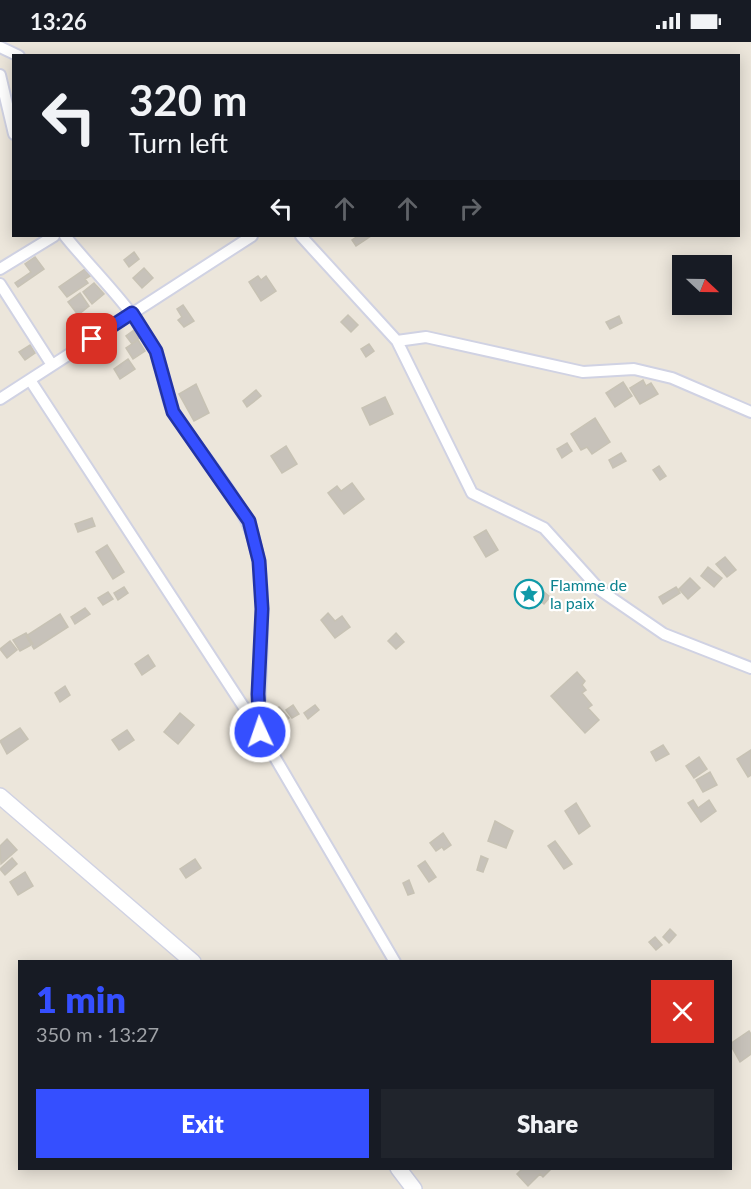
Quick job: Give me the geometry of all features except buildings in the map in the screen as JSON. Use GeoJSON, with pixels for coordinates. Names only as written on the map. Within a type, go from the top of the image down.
{"type":"FeatureCollection","features":[{"type":"Feature","properties":{"kind":"main road"},"geometry":{"type":"LineString","coordinates":[[0,796],[191,960]]}},
{"type":"Feature","properties":{"kind":"main road"},"geometry":{"type":"LineString","coordinates":[[400,1170],[414,1189]]}},
{"type":"Feature","properties":{"kind":"street"},"geometry":{"type":"LineString","coordinates":[[0,47],[15,54]]}},
{"type":"Feature","properties":{"kind":"street"},"geometry":{"type":"LineString","coordinates":[[0,75],[12,126]]}},
{"type":"Feature","properties":{"kind":"street"},"geometry":{"type":"LineString","coordinates":[[0,269],[52,237]]}},
{"type":"Feature","properties":{"kind":"street"},"geometry":{"type":"LineString","coordinates":[[66,237],[132,313],[156,351],[173,412],[249,521],[259,561],[262,609],[258,694],[260,732]]}},
{"type":"Feature","properties":{"kind":"street"},"geometry":{"type":"LineString","coordinates":[[0,399],[250,237]]}},
{"type":"Feature","properties":{"kind":"street"},"geometry":{"type":"LineString","coordinates":[[302,237],[397,341],[472,493],[544,528],[600,590],[663,634],[751,668]]}},
{"type":"Feature","properties":{"kind":"street"},"geometry":{"type":"LineString","coordinates":[[0,284],[52,365]]}},
{"type":"Feature","properties":{"kind":"street"},"geometry":{"type":"LineString","coordinates":[[397,341],[426,337],[583,372],[634,369],[672,378],[751,412]]}},
{"type":"Feature","properties":{"kind":"street"},"geometry":{"type":"LineString","coordinates":[[30,380],[260,732],[393,960]]}},
{"type":"Feature","properties":{"kind":"place","name":"Flamme de la paix"},"geometry":{"type":"Point","coordinates":[529,594]}},
{"type":"Feature","properties":{"kind":"route"},"geometry":{"type":"LineString","coordinates":[[92,339],[132,313],[156,351],[173,412],[249,521],[259,561],[262,609],[258,694],[260,732]]}}]}
